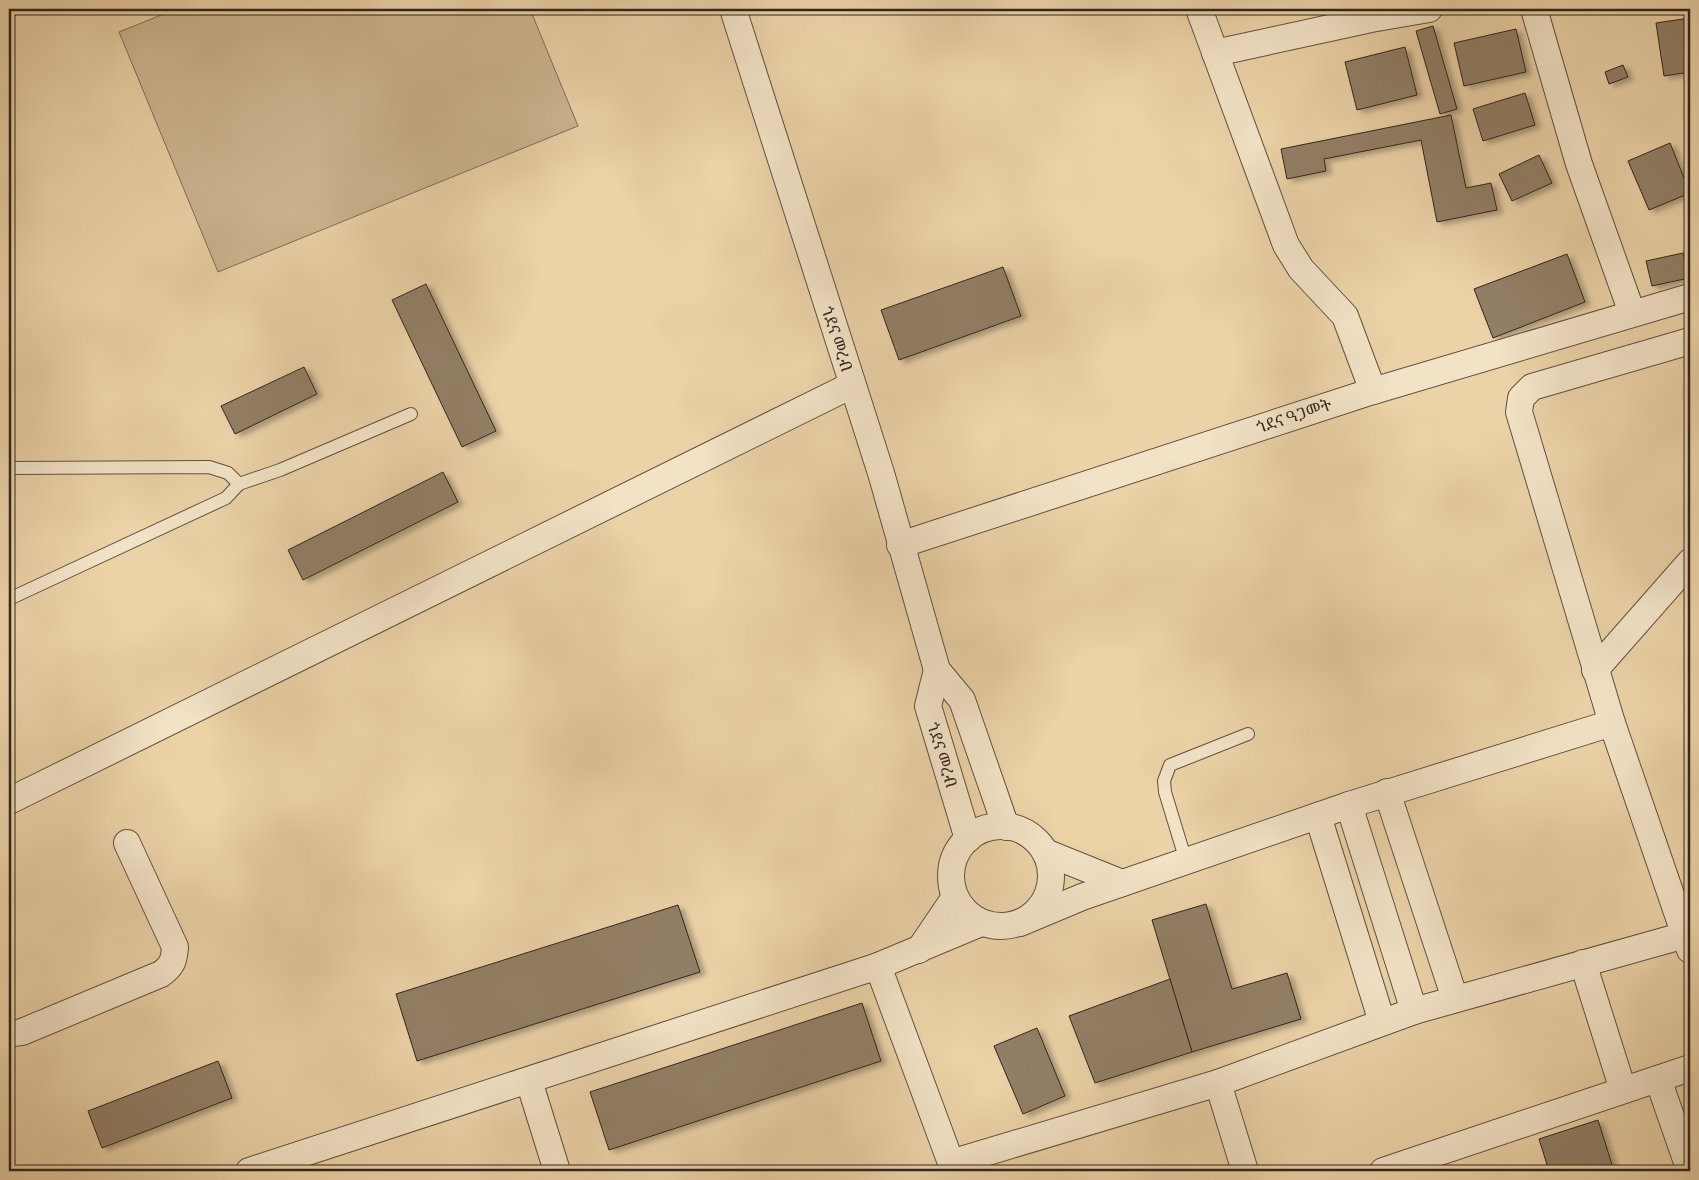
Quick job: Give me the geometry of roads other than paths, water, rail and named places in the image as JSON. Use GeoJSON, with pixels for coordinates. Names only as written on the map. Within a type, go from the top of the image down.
{"type":"FeatureCollection","features":[{"type":"Feature","properties":{"kind":"street","name":"ጎደና መረብ"},"geometry":{"type":"LineString","coordinates":[[733,9],[881,473],[937,670],[962,700],[1006,826]]}},
{"type":"Feature","properties":{"kind":"street"},"geometry":{"type":"LineString","coordinates":[[1199,9],[1286,245],[1301,269],[1345,316],[1373,391]]}},
{"type":"Feature","properties":{"kind":"street"},"geometry":{"type":"LineString","coordinates":[[1214,53],[1371,19],[1429,9]]}},
{"type":"Feature","properties":{"kind":"street"},"geometry":{"type":"LineString","coordinates":[[1534,9],[1579,164],[1632,313]]}},
{"type":"Feature","properties":{"kind":"street","name":"ጎደና ዓጋመት"},"geometry":{"type":"LineString","coordinates":[[900,545],[1373,391],[1690,297]]}},
{"type":"Feature","properties":{"kind":"street"},"geometry":{"type":"LineString","coordinates":[[878,966],[952,1167],[1218,1083],[1414,1011],[1583,963],[1688,942],[1595,670],[1519,412],[1521,398],[1532,387],[1690,341]]}},
{"type":"Feature","properties":{"kind":"street"},"geometry":{"type":"LineString","coordinates":[[9,801],[852,385]]}},
{"type":"Feature","properties":{"kind":"street"},"geometry":{"type":"LineString","coordinates":[[1595,670],[1686,574]]}},
{"type":"Feature","properties":{"kind":"street","name":"ጎደና መረብ"},"geometry":{"type":"LineString","coordinates":[[937,670],[928,706],[968,839]]}},
{"type":"Feature","properties":{"kind":"street"},"geometry":{"type":"LineString","coordinates":[[249,1171],[529,1082],[878,966],[981,923],[1008,926],[1020,923],[1122,883],[1349,805],[1612,723]]}},
{"type":"Feature","properties":{"kind":"street"},"geometry":{"type":"LineString","coordinates":[[948,775],[984,764]]}},
{"type":"Feature","properties":{"kind":"street"},"geometry":{"type":"LineString","coordinates":[[1388,792],[1455,999]]}},
{"type":"Feature","properties":{"kind":"street"},"geometry":{"type":"LineString","coordinates":[[1349,805],[1414,1011]]}},
{"type":"Feature","properties":{"kind":"street"},"geometry":{"type":"LineString","coordinates":[[1318,816],[1382,1022]]}},
{"type":"Feature","properties":{"kind":"street"},"geometry":{"type":"LineString","coordinates":[[981,923],[962,908],[955,897],[952,867],[956,853],[976,832],[991,827],[1006,826],[1022,830],[1035,839],[1045,852],[1050,868],[1050,885],[1045,901],[1035,914],[1020,923]]}},
{"type":"Feature","properties":{"kind":"street"},"geometry":{"type":"LineString","coordinates":[[9,1034],[22,1032],[161,974],[171,967],[175,947],[126,843]]}},
{"type":"Feature","properties":{"kind":"street"},"geometry":{"type":"LineString","coordinates":[[1045,852],[1122,883]]}},
{"type":"Feature","properties":{"kind":"street"},"geometry":{"type":"LineString","coordinates":[[919,950],[955,897]]}},
{"type":"Feature","properties":{"kind":"street"},"geometry":{"type":"LineString","coordinates":[[1583,963],[1623,1090]]}},
{"type":"Feature","properties":{"kind":"street"},"geometry":{"type":"LineString","coordinates":[[1398,1169],[1690,1068]]}},
{"type":"Feature","properties":{"kind":"street"},"geometry":{"type":"LineString","coordinates":[[1658,1078],[1690,1171]]}},
{"type":"Feature","properties":{"kind":"street"},"geometry":{"type":"LineString","coordinates":[[529,1082],[557,1171]]}},
{"type":"Feature","properties":{"kind":"street"},"geometry":{"type":"LineString","coordinates":[[1218,1083],[1245,1171]]}},
{"type":"Feature","properties":{"kind":"lane"},"geometry":{"type":"LineString","coordinates":[[9,599],[226,498],[239,484],[280,470],[411,414]]}},
{"type":"Feature","properties":{"kind":"lane"},"geometry":{"type":"LineString","coordinates":[[9,468],[208,467],[228,473],[239,484]]}},
{"type":"Feature","properties":{"kind":"lane"},"geometry":{"type":"LineString","coordinates":[[1186,861],[1165,792],[1164,780],[1170,765],[1248,734]]}}]}
